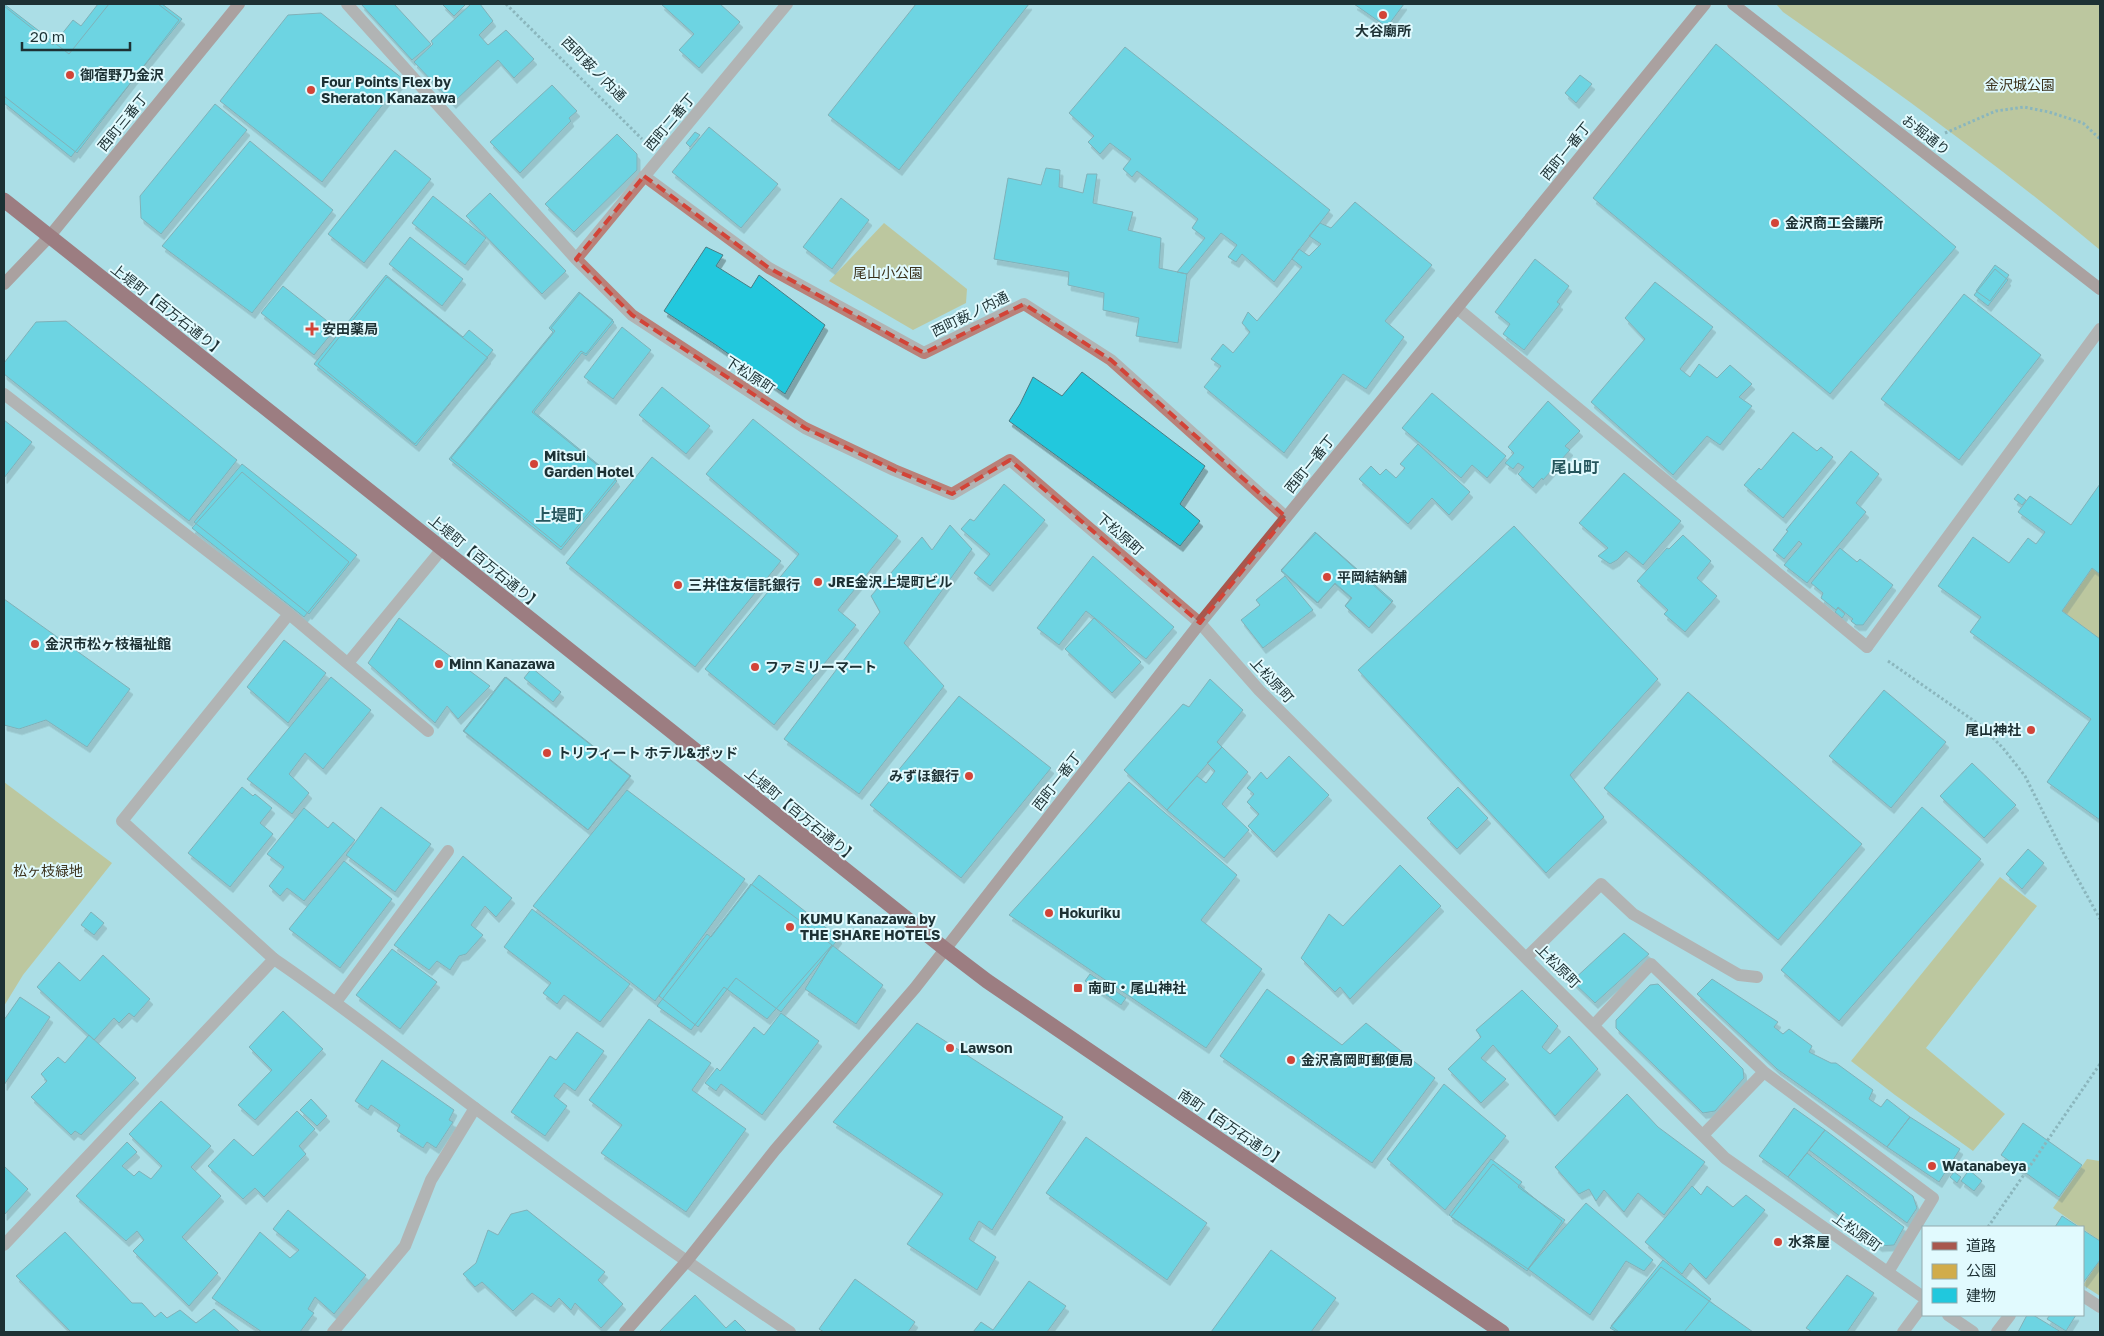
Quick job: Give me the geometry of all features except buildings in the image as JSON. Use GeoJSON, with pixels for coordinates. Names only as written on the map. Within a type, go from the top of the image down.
{"type":"FeatureCollection","features":[{"type":"Feature","properties":{"kind":"highway","name":"上堤町【百万石通り】"},"geometry":{"type":"LineString","coordinates":[[4,200],[945,949]]}},
{"type":"Feature","properties":{"kind":"highway","name":"南町【百万石通り】"},"geometry":{"type":"LineString","coordinates":[[945,949],[1004,992],[1502,1332]]}},
{"type":"Feature","properties":{"kind":"street","name":"西町三番丁"},"geometry":{"type":"LineString","coordinates":[[4,284],[49,237],[239,4]]}},
{"type":"Feature","properties":{"kind":"street","name":"下松原町"},"geometry":{"type":"LineString","coordinates":[[347,4],[576,259],[632,315],[804,428],[894,470],[952,494],[1010,460],[1200,623]]}},
{"type":"Feature","properties":{"kind":"street","name":"西町二番丁"},"geometry":{"type":"LineString","coordinates":[[576,259],[787,4]]}},
{"type":"Feature","properties":{"kind":"street","name":"西町一番丁"},"geometry":{"type":"LineString","coordinates":[[625,1332],[686,1262],[775,1150],[915,988],[1200,623],[1705,4]]}},
{"type":"Feature","properties":{"kind":"street","name":"お堀通り"},"geometry":{"type":"LineString","coordinates":[[1733,4],[2100,289]]}},
{"type":"Feature","properties":{"kind":"street","name":"西町薮ノ内通"},"geometry":{"type":"LineString","coordinates":[[644,176],[769,268],[924,353],[1024,304],[1111,360],[1286,517]]}},
{"type":"Feature","properties":{"kind":"street"},"geometry":{"type":"LineString","coordinates":[[1458,308],[1867,647],[2100,329]]}},
{"type":"Feature","properties":{"kind":"street"},"geometry":{"type":"LineString","coordinates":[[4,394],[289,614],[428,731]]}},
{"type":"Feature","properties":{"kind":"street"},"geometry":{"type":"LineString","coordinates":[[348,663],[442,549]]}},
{"type":"Feature","properties":{"kind":"street"},"geometry":{"type":"LineString","coordinates":[[289,614],[122,821],[274,959],[336,1002],[475,1108],[686,1262],[790,1332]]}},
{"type":"Feature","properties":{"kind":"street","name":"上松原町"},"geometry":{"type":"LineString","coordinates":[[1200,623],[1266,697],[1377,810],[1594,1024],[1725,1158],[1922,1296]]}},
{"type":"Feature","properties":{"kind":"street"},"geometry":{"type":"LineString","coordinates":[[336,1002],[448,852]]}},
{"type":"Feature","properties":{"kind":"street"},"geometry":{"type":"LineString","coordinates":[[1527,957],[1601,884],[1633,914],[1739,975],[1757,977]]}},
{"type":"Feature","properties":{"kind":"street"},"geometry":{"type":"LineString","coordinates":[[4,1245],[274,959]]}},
{"type":"Feature","properties":{"kind":"street"},"geometry":{"type":"LineString","coordinates":[[1594,1024],[1651,964],[1764,1072],[1933,1198],[1888,1272]]}},
{"type":"Feature","properties":{"kind":"street"},"geometry":{"type":"LineString","coordinates":[[1703,1135],[1764,1072]]}},
{"type":"Feature","properties":{"kind":"street"},"geometry":{"type":"LineString","coordinates":[[333,1332],[405,1246],[432,1180],[475,1108]]}},
{"type":"Feature","properties":{"kind":"street"},"geometry":{"type":"LineString","coordinates":[[2084,1297],[2100,1307]]}},
{"type":"Feature","properties":{"kind":"street"},"geometry":{"type":"LineString","coordinates":[[1903,1332],[1922,1306]]}},
{"type":"Feature","properties":{"kind":"street"},"geometry":{"type":"LineString","coordinates":[[1949,1316],[1969,1331]]}},
{"type":"Feature","properties":{"kind":"street"},"geometry":{"type":"LineString","coordinates":[[1997,1332],[2009,1316]]}},
{"type":"Feature","properties":{"kind":"path","name":"西町薮ノ内通"},"geometry":{"type":"LineString","coordinates":[[506,4],[660,156]]}},
{"type":"Feature","properties":{"kind":"path"},"geometry":{"type":"LineString","coordinates":[[1945,133],[1996,111],[2024,107],[2049,112],[2083,123],[2100,139]]}},
{"type":"Feature","properties":{"kind":"path"},"geometry":{"type":"LineString","coordinates":[[1867,647],[1980,725],[2003,748],[2025,776],[2065,856],[2100,919]]}},
{"type":"Feature","properties":{"kind":"path"},"geometry":{"type":"LineString","coordinates":[[1989,1226],[2100,1064]]}},
{"type":"Feature","properties":{"kind":"highlighted area"},"geometry":{"type":"Polygon","coordinates":[[[644,176],[769,268],[924,353],[1024,304],[1111,360],[1286,517],[1200,623],[1010,460],[952,494],[894,470],[805,428],[704,364],[632,315],[576,259],[644,176]]]}},
{"type":"Feature","properties":{"kind":"green space","name":"金沢城公園"},"geometry":{"type":"Polygon","coordinates":[[[1776,4],[2100,4],[2100,250],[1984,157],[1905,98],[1783,12],[1776,4]]]}},
{"type":"Feature","properties":{"kind":"green space","name":"尾山小公園"},"geometry":{"type":"Polygon","coordinates":[[[884,223],[967,289],[966,303],[913,330],[829,281],[884,223]]]}},
{"type":"Feature","properties":{"kind":"green space"},"geometry":{"type":"Polygon","coordinates":[[[2092,568],[2100,574],[2100,639],[2062,611],[2092,568]]]}},
{"type":"Feature","properties":{"kind":"green space","name":"松ヶ枝緑地"},"geometry":{"type":"Polygon","coordinates":[[[4,782],[112,863],[23,975],[4,1006],[4,782]]]}},
{"type":"Feature","properties":{"kind":"green space"},"geometry":{"type":"Polygon","coordinates":[[[2000,877],[2037,906],[1926,1048],[2005,1114],[1973,1151],[1851,1061],[2000,877]]]}},
{"type":"Feature","properties":{"kind":"green space"},"geometry":{"type":"Polygon","coordinates":[[[2087,1159],[2100,1161],[2100,1241],[2084,1230],[2084,1226],[2079,1226],[2053,1208],[2087,1159]]]}},
{"type":"Feature","properties":{"kind":"green space"},"geometry":{"type":"Polygon","coordinates":[[[2100,1260],[2100,1296],[2084,1286],[2100,1260]]]}},
{"type":"Feature","properties":{"kind":"place","name":"大谷廟所"},"geometry":{"type":"Point","coordinates":[1383,15]}},
{"type":"Feature","properties":{"kind":"place","name":"御宿野乃金沢"},"geometry":{"type":"Point","coordinates":[70,75]}},
{"type":"Feature","properties":{"kind":"place","name":"Four Points Flex by Sheraton Kanazawa"},"geometry":{"type":"Point","coordinates":[311,90]}},
{"type":"Feature","properties":{"kind":"place","name":"金沢商工会議所"},"geometry":{"type":"Point","coordinates":[1775,223]}},
{"type":"Feature","properties":{"kind":"place","name":"安田薬局"},"geometry":{"type":"Point","coordinates":[312,329]}},
{"type":"Feature","properties":{"kind":"place","name":"Mitsui Garden Hotel"},"geometry":{"type":"Point","coordinates":[534,464]}},
{"type":"Feature","properties":{"kind":"place","name":"平岡結納舗"},"geometry":{"type":"Point","coordinates":[1327,577]}},
{"type":"Feature","properties":{"kind":"place","name":"JRE金沢上堤町ビル"},"geometry":{"type":"Point","coordinates":[818,582]}},
{"type":"Feature","properties":{"kind":"place","name":"三井住友信託銀行"},"geometry":{"type":"Point","coordinates":[678,585]}},
{"type":"Feature","properties":{"kind":"place","name":"金沢市松ヶ枝福祉館"},"geometry":{"type":"Point","coordinates":[35,644]}},
{"type":"Feature","properties":{"kind":"place","name":"Minn Kanazawa"},"geometry":{"type":"Point","coordinates":[439,664]}},
{"type":"Feature","properties":{"kind":"place","name":"ファミリーマート"},"geometry":{"type":"Point","coordinates":[755,667]}},
{"type":"Feature","properties":{"kind":"place","name":"尾山神社"},"geometry":{"type":"Point","coordinates":[2031,730]}},
{"type":"Feature","properties":{"kind":"place","name":"トリフィート ホテル&ポッド"},"geometry":{"type":"Point","coordinates":[547,753]}},
{"type":"Feature","properties":{"kind":"place","name":"みずほ銀行"},"geometry":{"type":"Point","coordinates":[969,776]}},
{"type":"Feature","properties":{"kind":"place","name":"Hokuriku"},"geometry":{"type":"Point","coordinates":[1049,913]}},
{"type":"Feature","properties":{"kind":"place","name":"KUMU Kanazawa by THE SHARE HOTELS"},"geometry":{"type":"Point","coordinates":[790,927]}},
{"type":"Feature","properties":{"kind":"place","name":"南町・尾山神社"},"geometry":{"type":"Point","coordinates":[1078,988]}},
{"type":"Feature","properties":{"kind":"place","name":"Lawson"},"geometry":{"type":"Point","coordinates":[950,1048]}},
{"type":"Feature","properties":{"kind":"place","name":"金沢高岡町郵便局"},"geometry":{"type":"Point","coordinates":[1291,1060]}},
{"type":"Feature","properties":{"kind":"place","name":"Watanabeya"},"geometry":{"type":"Point","coordinates":[1932,1166]}},
{"type":"Feature","properties":{"kind":"place","name":"水茶屋"},"geometry":{"type":"Point","coordinates":[1778,1242]}},
{"type":"Feature","properties":{"kind":"district","name":"尾山町"},"geometry":{"type":"Point","coordinates":[1575,467]}},
{"type":"Feature","properties":{"kind":"district","name":"上堤町"},"geometry":{"type":"Point","coordinates":[559,515]}}]}
